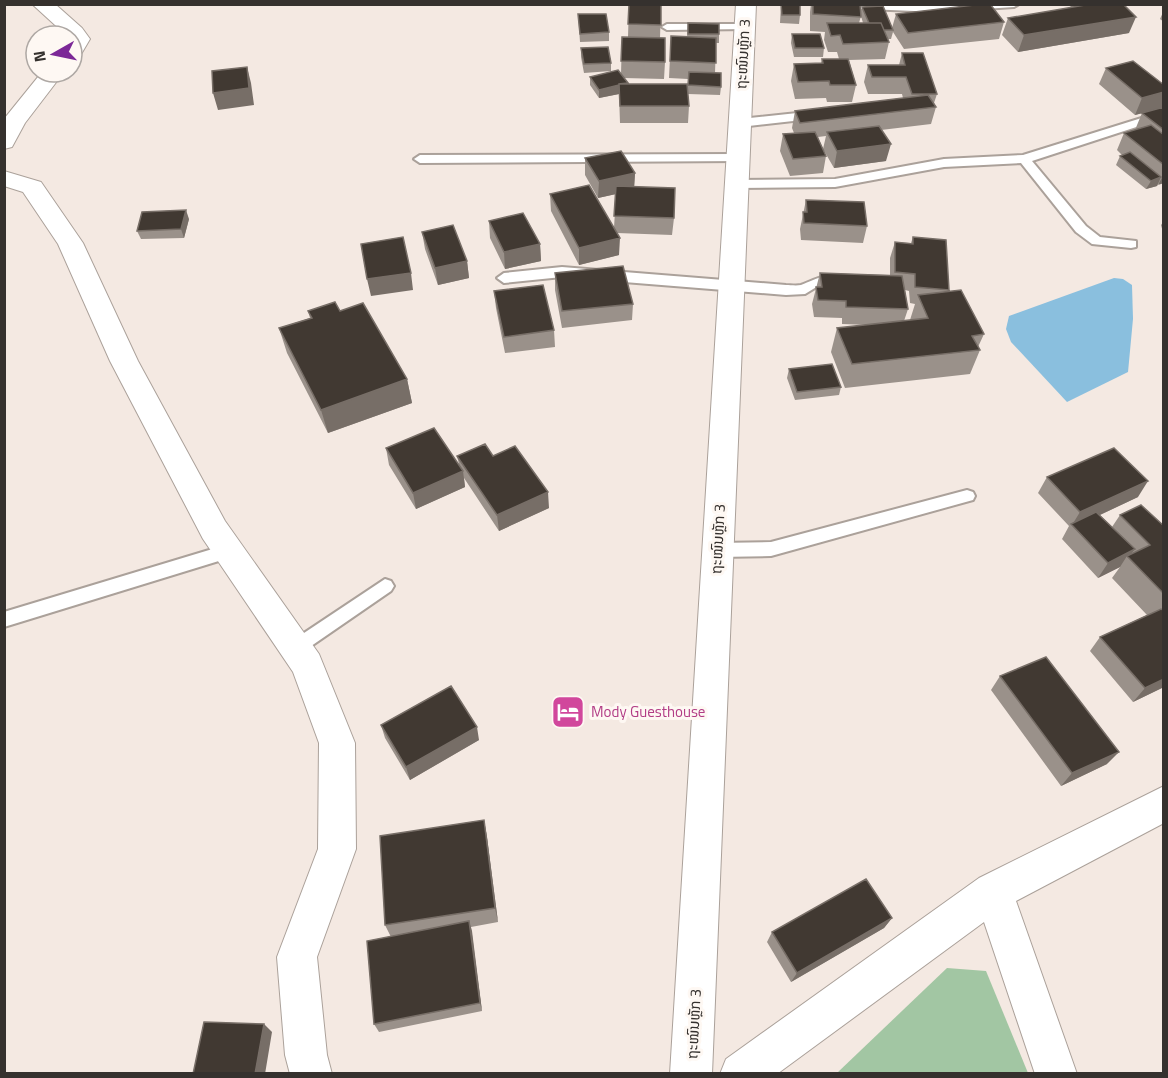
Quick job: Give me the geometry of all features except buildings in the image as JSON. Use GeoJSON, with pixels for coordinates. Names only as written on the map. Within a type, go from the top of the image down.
{"type":"FeatureCollection","features":[{"type":"Feature","properties":{"kind":"street"},"geometry":{"type":"LineString","coordinates":[[42,4],[66,24]]}},
{"type":"Feature","properties":{"kind":"street","name":"ຖະໜົນຫຼັກ 3"},"geometry":{"type":"LineString","coordinates":[[691,1074],[730,284],[746,16]]}},
{"type":"Feature","properties":{"kind":"street"},"geometry":{"type":"LineString","coordinates":[[4,142],[19,115],[44,84]]}},
{"type":"Feature","properties":{"kind":"street"},"geometry":{"type":"LineString","coordinates":[[4,178],[32,187],[70,243],[124,361],[214,530],[307,665],[337,743],[337,849],[297,957],[306,1055],[311,1074]]}},
{"type":"Feature","properties":{"kind":"street"},"geometry":{"type":"LineString","coordinates":[[741,1074],[993,892],[1164,803]]}},
{"type":"Feature","properties":{"kind":"street"},"geometry":{"type":"LineString","coordinates":[[993,892],[1056,1074]]}},
{"type":"Feature","properties":{"kind":"lane"},"geometry":{"type":"LineString","coordinates":[[819,4],[938,9],[1014,4]]}},
{"type":"Feature","properties":{"kind":"lane"},"geometry":{"type":"LineString","coordinates":[[667,27],[746,16]]}},
{"type":"Feature","properties":{"kind":"lane"},"geometry":{"type":"LineString","coordinates":[[740,123],[833,113]]}},
{"type":"Feature","properties":{"kind":"lane"},"geometry":{"type":"LineString","coordinates":[[420,159],[737,171],[835,183],[944,163],[1024,159],[1164,114]]}},
{"type":"Feature","properties":{"kind":"lane"},"geometry":{"type":"LineString","coordinates":[[1024,159],[1080,229],[1097,241],[1131,243]]}},
{"type":"Feature","properties":{"kind":"lane"},"geometry":{"type":"LineString","coordinates":[[504,278],[562,272],[786,290],[805,289],[815,282],[856,280]]}},
{"type":"Feature","properties":{"kind":"lane"},"geometry":{"type":"LineString","coordinates":[[717,550],[771,549],[967,496]]}},
{"type":"Feature","properties":{"kind":"lane"},"geometry":{"type":"LineString","coordinates":[[4,620],[229,551]]}},
{"type":"Feature","properties":{"kind":"lane"},"geometry":{"type":"LineString","coordinates":[[295,648],[385,586]]}},
{"type":"Feature","properties":{"kind":"green space"},"geometry":{"type":"Polygon","coordinates":[[[947,968],[986,971],[1028,1073],[837,1073],[947,968]]]}},
{"type":"Feature","properties":{"kind":"water"},"geometry":{"type":"Polygon","coordinates":[[[1114,278],[1123,279],[1132,285],[1133,319],[1128,372],[1067,402],[1011,342],[1006,329],[1009,316],[1114,278]]]}},
{"type":"Feature","properties":{"kind":"place","name":"Mody Guesthouse"},"geometry":{"type":"Point","coordinates":[568,712]}}]}
